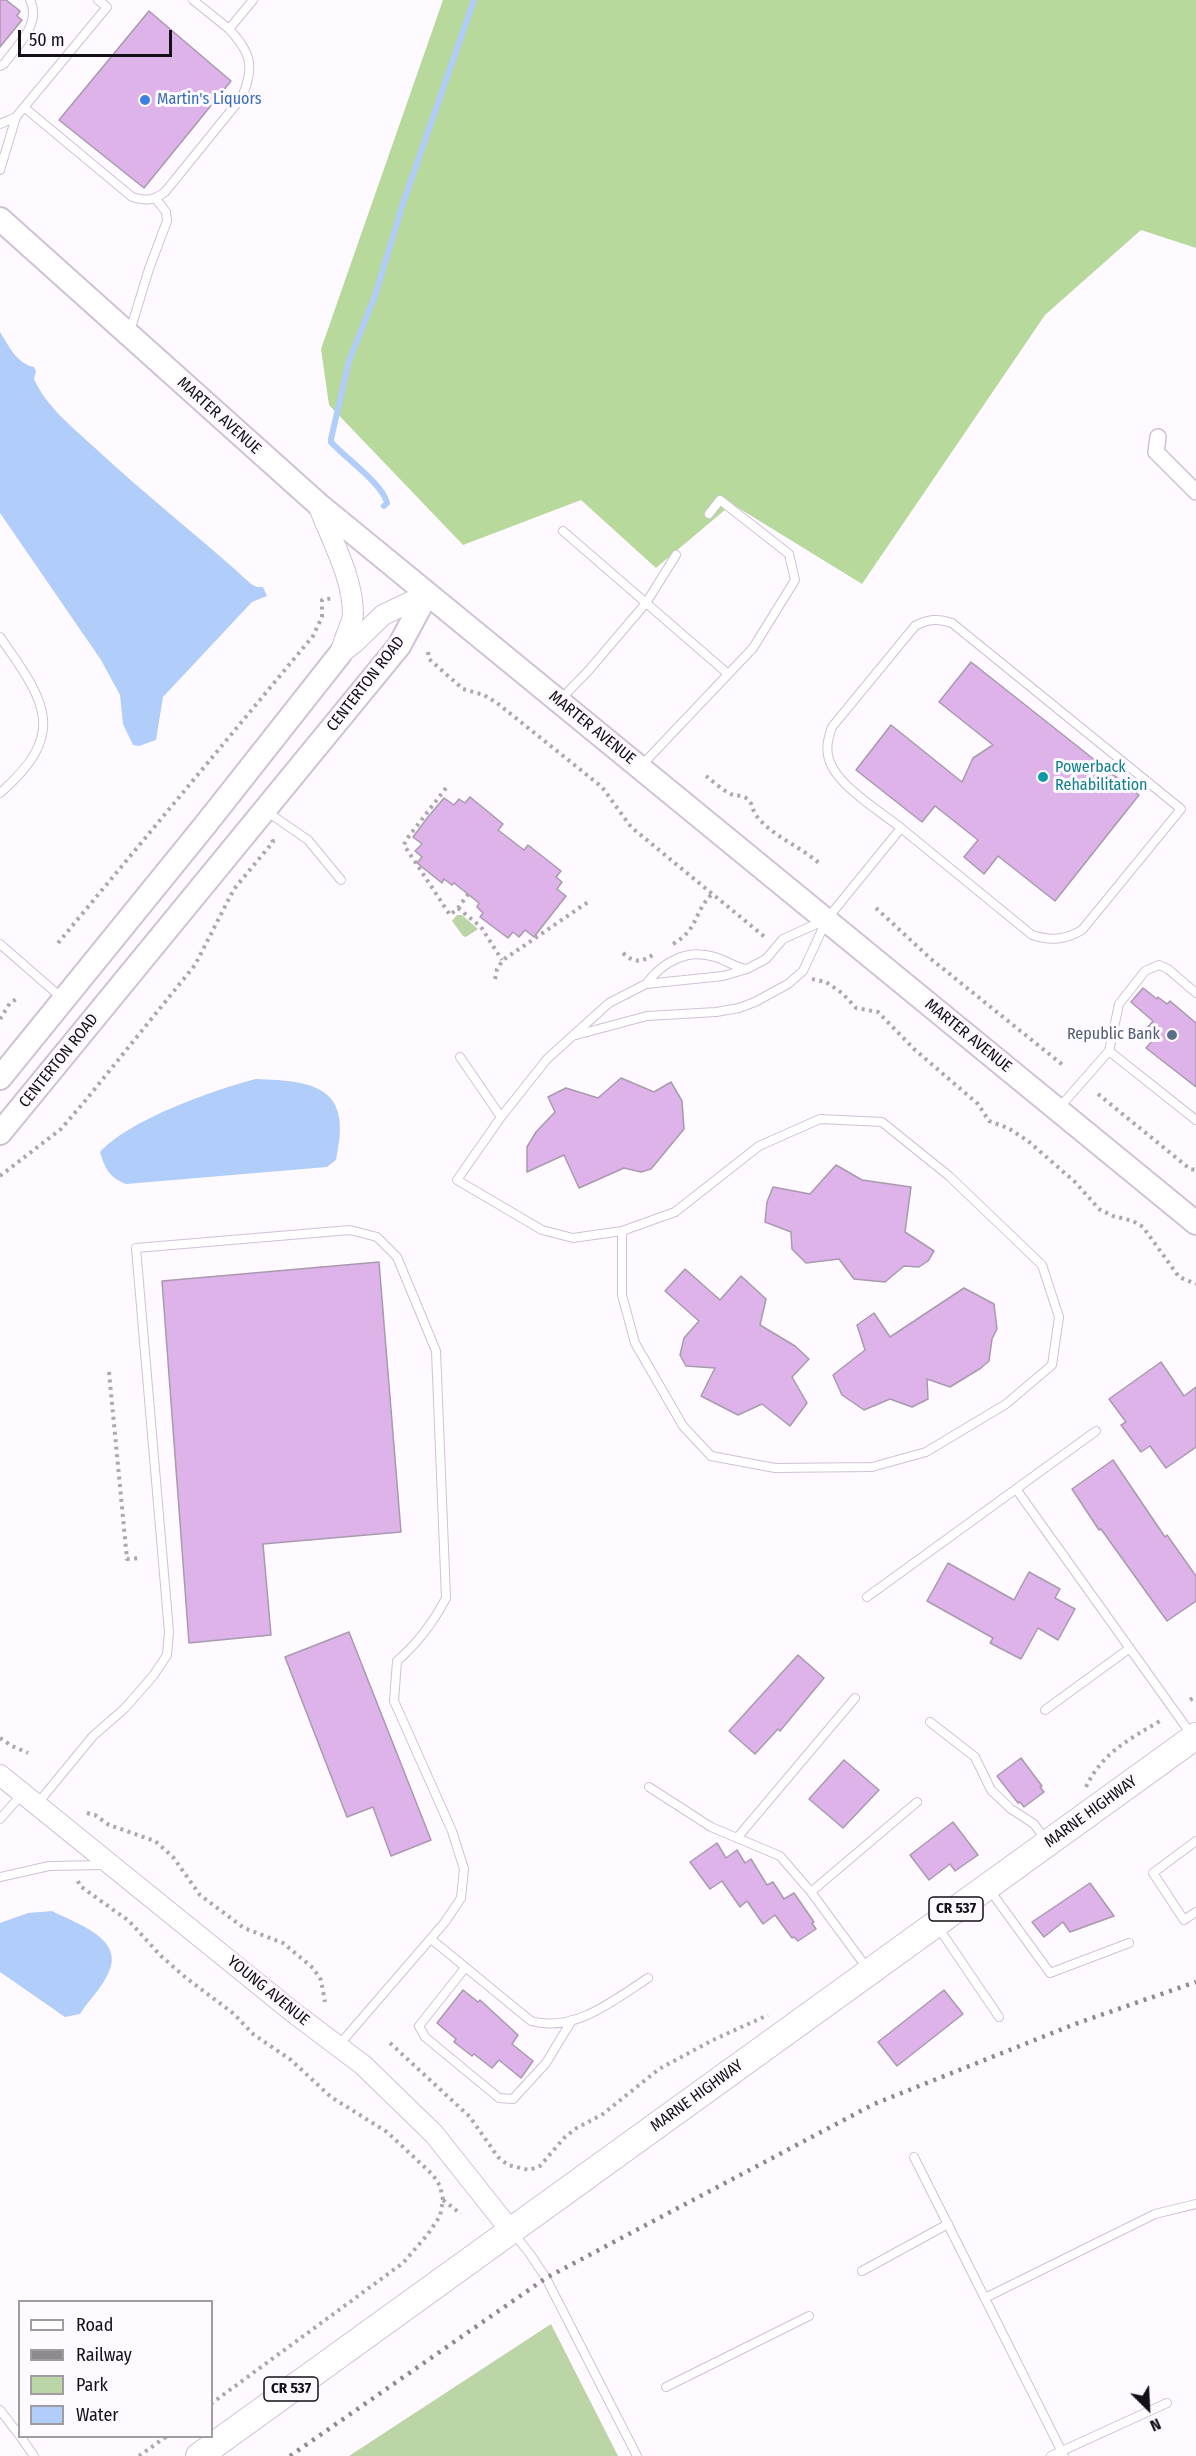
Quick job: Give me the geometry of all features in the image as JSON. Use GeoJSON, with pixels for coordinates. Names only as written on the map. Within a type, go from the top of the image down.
{"type":"FeatureCollection","features":[{"type":"Feature","properties":{"kind":"main road","name":"MARTER AVENUE"},"geometry":{"type":"LineString","coordinates":[[0,219],[318,504],[1196,1223]]}},
{"type":"Feature","properties":{"kind":"main road","name":"CENTERTON ROAD"},"geometry":{"type":"LineString","coordinates":[[0,1133],[399,646],[427,594]]}},
{"type":"Feature","properties":{"kind":"main road","name":"CENTERTON ROAD"},"geometry":{"type":"LineString","coordinates":[[0,1078],[206,824],[340,654]]}},
{"type":"Feature","properties":{"kind":"main road","name":"MARNE HIGHWAY"},"geometry":{"type":"LineString","coordinates":[[199,2456],[1195,1738]]}},
{"type":"Feature","properties":{"kind":"street"},"geometry":{"type":"LineString","coordinates":[[1158,437],[1156,452],[1196,492]]}},
{"type":"Feature","properties":{"kind":"street"},"geometry":{"type":"LineString","coordinates":[[318,504],[341,561],[350,595],[353,617],[344,637],[340,654]]}},
{"type":"Feature","properties":{"kind":"street","name":"CENTERTON ROAD"},"geometry":{"type":"LineString","coordinates":[[340,654],[383,615],[427,594]]}},
{"type":"Feature","properties":{"kind":"street","name":"YOUNG AVENUE"},"geometry":{"type":"LineString","coordinates":[[0,1775],[294,2013],[363,2065],[434,2134],[511,2230]]}},
{"type":"Feature","properties":{"kind":"lane"},"geometry":{"type":"LineString","coordinates":[[0,66],[4,64],[31,27],[34,8],[30,0]]}},
{"type":"Feature","properties":{"kind":"lane"},"geometry":{"type":"LineString","coordinates":[[0,124],[16,117],[25,108],[107,7],[98,0]]}},
{"type":"Feature","properties":{"kind":"lane"},"geometry":{"type":"LineString","coordinates":[[25,108],[132,197],[145,201],[156,199],[165,192],[242,97],[246,89],[250,66],[248,55],[229,29],[193,0]]}},
{"type":"Feature","properties":{"kind":"lane"},"geometry":{"type":"LineString","coordinates":[[229,29],[253,0]]}},
{"type":"Feature","properties":{"kind":"lane"},"geometry":{"type":"LineString","coordinates":[[0,170],[16,117]]}},
{"type":"Feature","properties":{"kind":"lane"},"geometry":{"type":"LineString","coordinates":[[129,335],[148,272],[167,221],[166,212],[156,199]]}},
{"type":"Feature","properties":{"kind":"lane"},"geometry":{"type":"LineString","coordinates":[[640,767],[753,648],[795,580],[789,554],[720,500],[709,514]]}},
{"type":"Feature","properties":{"kind":"lane"},"geometry":{"type":"LineString","coordinates":[[563,531],[727,673]]}},
{"type":"Feature","properties":{"kind":"lane"},"geometry":{"type":"LineString","coordinates":[[559,702],[646,603],[676,555]]}},
{"type":"Feature","properties":{"kind":"lane"},"geometry":{"type":"LineString","coordinates":[[933,619],[952,623],[1181,809],[1082,930],[1071,937],[1058,940],[1032,935],[901,828],[841,780],[832,768],[828,755],[828,741],[832,727],[915,626],[933,619]]}},
{"type":"Feature","properties":{"kind":"lane"},"geometry":{"type":"LineString","coordinates":[[0,637],[35,688],[43,716],[40,741],[31,762],[0,793]]}},
{"type":"Feature","properties":{"kind":"lane"},"geometry":{"type":"LineString","coordinates":[[265,810],[308,840],[341,880]]}},
{"type":"Feature","properties":{"kind":"lane"},"geometry":{"type":"LineString","coordinates":[[576,1035],[647,1016],[716,1012],[755,1002],[788,984],[803,971],[827,919],[901,828]]}},
{"type":"Feature","properties":{"kind":"lane"},"geometry":{"type":"LineString","coordinates":[[646,984],[723,976],[747,969],[766,960],[783,939],[827,919]]}},
{"type":"Feature","properties":{"kind":"lane"},"geometry":{"type":"LineString","coordinates":[[0,944],[63,999]]}},
{"type":"Feature","properties":{"kind":"lane"},"geometry":{"type":"LineString","coordinates":[[622,1231],[622,1295],[635,1343],[683,1425],[711,1456],[776,1468],[872,1467],[926,1452],[1006,1404],[1052,1365],[1059,1317],[1042,1265],[948,1176],[882,1122],[820,1119],[759,1146],[675,1212],[622,1231],[573,1238],[542,1230],[457,1180],[501,1117],[548,1059],[609,1003],[646,984],[663,965],[675,958],[689,955],[717,957],[736,967],[747,969]]}},
{"type":"Feature","properties":{"kind":"lane"},"geometry":{"type":"LineString","coordinates":[[1058,1109],[1108,1051],[1119,1004],[1145,971],[1158,965],[1168,969],[1196,993]]}},
{"type":"Feature","properties":{"kind":"lane"},"geometry":{"type":"LineString","coordinates":[[1108,1051],[1196,1120]]}},
{"type":"Feature","properties":{"kind":"lane"},"geometry":{"type":"LineString","coordinates":[[460,1057],[501,1117]]}},
{"type":"Feature","properties":{"kind":"lane"},"geometry":{"type":"LineString","coordinates":[[0,1819],[30,1799],[93,1736],[125,1708],[153,1676],[167,1655],[169,1632],[136,1248],[350,1230],[377,1238],[397,1257],[436,1352],[446,1598],[421,1638],[397,1661],[394,1701],[452,1831],[464,1869],[461,1898],[430,1939],[339,2045]]}},
{"type":"Feature","properties":{"kind":"lane"},"geometry":{"type":"LineString","coordinates":[[867,1597],[1096,1431]]}},
{"type":"Feature","properties":{"kind":"lane"},"geometry":{"type":"LineString","coordinates":[[1016,1489],[1195,1738]]}},
{"type":"Feature","properties":{"kind":"lane"},"geometry":{"type":"LineString","coordinates":[[1045,1710],[1130,1648]]}},
{"type":"Feature","properties":{"kind":"lane"},"geometry":{"type":"LineString","coordinates":[[737,1838],[855,1698]]}},
{"type":"Feature","properties":{"kind":"lane"},"geometry":{"type":"LineString","coordinates":[[930,1722],[975,1756],[991,1790],[1011,1809],[1034,1824],[1048,1843]]}},
{"type":"Feature","properties":{"kind":"lane"},"geometry":{"type":"LineString","coordinates":[[649,1787],[711,1827],[780,1856],[811,1892],[870,1971]]}},
{"type":"Feature","properties":{"kind":"lane"},"geometry":{"type":"LineString","coordinates":[[811,1892],[916,1802]]}},
{"type":"Feature","properties":{"kind":"lane"},"geometry":{"type":"LineString","coordinates":[[1196,1841],[1153,1874],[1184,1920],[1196,1912]]}},
{"type":"Feature","properties":{"kind":"lane"},"geometry":{"type":"LineString","coordinates":[[0,1877],[49,1866],[113,1865]]}},
{"type":"Feature","properties":{"kind":"lane"},"geometry":{"type":"LineString","coordinates":[[987,1887],[1050,1973],[1129,1943]]}},
{"type":"Feature","properties":{"kind":"lane"},"geometry":{"type":"LineString","coordinates":[[936,1924],[999,2018]]}},
{"type":"Feature","properties":{"kind":"lane"},"geometry":{"type":"LineString","coordinates":[[430,1939],[531,2021],[544,2025],[572,2020],[600,2010],[648,1978]]}},
{"type":"Feature","properties":{"kind":"lane"},"geometry":{"type":"LineString","coordinates":[[465,1968],[419,2026],[425,2037],[498,2098],[513,2099],[546,2063],[572,2020]]}},
{"type":"Feature","properties":{"kind":"lane"},"geometry":{"type":"LineString","coordinates":[[914,2157],[1063,2453]]}},
{"type":"Feature","properties":{"kind":"lane"},"geometry":{"type":"LineString","coordinates":[[985,2298],[1155,2214],[1196,2204]]}},
{"type":"Feature","properties":{"kind":"lane"},"geometry":{"type":"LineString","coordinates":[[862,2271],[948,2224]]}},
{"type":"Feature","properties":{"kind":"lane"},"geometry":{"type":"LineString","coordinates":[[511,2230],[531,2254],[546,2278],[637,2456]]}},
{"type":"Feature","properties":{"kind":"lane"},"geometry":{"type":"LineString","coordinates":[[666,2387],[809,2316]]}},
{"type":"Feature","properties":{"kind":"lane"},"geometry":{"type":"LineString","coordinates":[[1051,2456],[1063,2453],[1167,2403]]}},
{"type":"Feature","properties":{"kind":"lane"},"geometry":{"type":"LineString","coordinates":[[0,2410],[18,2433]]}},
{"type":"Feature","properties":{"kind":"lane"},"geometry":{"type":"LineString","coordinates":[[21,2438],[34,2456]]}},
{"type":"Feature","properties":{"kind":"path"},"geometry":{"type":"LineString","coordinates":[[58,943],[313,636],[322,617],[322,600],[340,597]]}},
{"type":"Feature","properties":{"kind":"path"},"geometry":{"type":"LineString","coordinates":[[428,652],[429,659],[463,689],[484,695],[497,703],[585,772],[602,787],[631,827],[768,940]]}},
{"type":"Feature","properties":{"kind":"path"},"geometry":{"type":"LineString","coordinates":[[706,776],[732,794],[749,800],[755,814],[794,847],[807,851],[821,865]]}},
{"type":"Feature","properties":{"kind":"path"},"geometry":{"type":"LineString","coordinates":[[446,788],[406,840],[405,847],[450,915],[469,893]]}},
{"type":"Feature","properties":{"kind":"path"},"geometry":{"type":"LineString","coordinates":[[0,1176],[62,1129],[99,1084],[195,965],[234,890],[273,842],[272,839]]}},
{"type":"Feature","properties":{"kind":"path"},"geometry":{"type":"LineString","coordinates":[[668,946],[692,929],[700,906],[712,894]]}},
{"type":"Feature","properties":{"kind":"path"},"geometry":{"type":"LineString","coordinates":[[495,979],[502,960],[591,900]]}},
{"type":"Feature","properties":{"kind":"path"},"geometry":{"type":"LineString","coordinates":[[458,908],[481,927],[502,960]]}},
{"type":"Feature","properties":{"kind":"path"},"geometry":{"type":"LineString","coordinates":[[876,908],[931,959],[1064,1066]]}},
{"type":"Feature","properties":{"kind":"path"},"geometry":{"type":"LineString","coordinates":[[623,953],[639,962],[658,952]]}},
{"type":"Feature","properties":{"kind":"path"},"geometry":{"type":"LineString","coordinates":[[811,978],[826,982],[842,993],[856,1008],[878,1012],[914,1049],[978,1104],[989,1122],[1008,1128],[1028,1141],[1076,1182],[1099,1209],[1143,1227],[1179,1277],[1196,1284]]}},
{"type":"Feature","properties":{"kind":"path"},"geometry":{"type":"LineString","coordinates":[[0,1019],[10,1003],[18,998]]}},
{"type":"Feature","properties":{"kind":"path"},"geometry":{"type":"LineString","coordinates":[[1098,1094],[1190,1169],[1196,1170]]}},
{"type":"Feature","properties":{"kind":"path"},"geometry":{"type":"LineString","coordinates":[[109,1372],[127,1559],[140,1558]]}},
{"type":"Feature","properties":{"kind":"path"},"geometry":{"type":"LineString","coordinates":[[1190,1700],[1196,1696]]}},
{"type":"Feature","properties":{"kind":"path"},"geometry":{"type":"LineString","coordinates":[[1082,1795],[1094,1770],[1118,1746],[1160,1721]]}},
{"type":"Feature","properties":{"kind":"path"},"geometry":{"type":"LineString","coordinates":[[0,1738],[28,1753]]}},
{"type":"Feature","properties":{"kind":"path"},"geometry":{"type":"LineString","coordinates":[[87,1814],[95,1815],[109,1825],[155,1842],[173,1857],[200,1895],[244,1928],[283,1943],[313,1968],[321,1980],[325,2002]]}},
{"type":"Feature","properties":{"kind":"path"},"geometry":{"type":"LineString","coordinates":[[78,1881],[80,1886],[129,1921],[161,1956],[234,2014],[253,2034],[291,2060],[331,2097],[402,2144],[433,2175],[440,2186],[443,2200],[440,2216],[404,2263],[213,2402]]}},
{"type":"Feature","properties":{"kind":"path"},"geometry":{"type":"LineString","coordinates":[[390,2043],[470,2117],[498,2157],[508,2165],[528,2170],[540,2166],[564,2138],[575,2129],[603,2114],[659,2069],[713,2040],[768,2015]]}},
{"type":"Feature","properties":{"kind":"path"},"geometry":{"type":"LineString","coordinates":[[443,2200],[461,2214]]}},
{"type":"Feature","properties":{"kind":"path"},"geometry":{"type":"LineString","coordinates":[[139,2456],[164,2438]]}},
{"type":"Feature","properties":{"kind":"green space"},"geometry":{"type":"Polygon","coordinates":[[[443,0],[1196,0],[1196,248],[1141,230],[1045,315],[862,584],[732,504],[656,568],[581,500],[463,545],[329,405],[321,349],[443,0]]]}},
{"type":"Feature","properties":{"kind":"green space"},"geometry":{"type":"Polygon","coordinates":[[[457,915],[462,915],[478,929],[466,937],[463,936],[452,921],[457,915]]]}},
{"type":"Feature","properties":{"kind":"green space"},"geometry":{"type":"Polygon","coordinates":[[[551,2324],[618,2456],[349,2456],[551,2324]]]}},
{"type":"Feature","properties":{"kind":"water"},"geometry":{"type":"Polygon","coordinates":[[[0,332],[18,358],[34,367],[36,371],[34,379],[39,389],[52,407],[69,424],[251,584],[263,587],[267,596],[252,602],[163,697],[156,740],[139,746],[133,745],[123,724],[120,695],[101,660],[0,513],[0,332]]]}},
{"type":"Feature","properties":{"kind":"water"},"geometry":{"type":"Polygon","coordinates":[[[256,1079],[296,1082],[312,1086],[325,1093],[334,1103],[339,1117],[340,1136],[336,1160],[327,1167],[126,1184],[112,1176],[106,1168],[100,1152],[113,1140],[131,1129],[195,1098],[256,1079]]]}},
{"type":"Feature","properties":{"kind":"water"},"geometry":{"type":"Polygon","coordinates":[[[52,1911],[97,1934],[111,1952],[112,1963],[101,1986],[80,2014],[65,2017],[0,1972],[0,1923],[28,1913],[52,1911]]]}},
{"type":"Feature","properties":{"kind":"building"},"geometry":{"type":"Polygon","coordinates":[[[0,0],[6,0],[20,11],[17,16],[22,20],[0,47],[0,0]]]}},
{"type":"Feature","properties":{"kind":"building","name":"Martin's Liquors"},"geometry":{"type":"Polygon","coordinates":[[[149,11],[231,81],[144,188],[59,120],[149,11]]]}},
{"type":"Feature","properties":{"kind":"building","name":"Powerback Rehabilitation"},"geometry":{"type":"Polygon","coordinates":[[[971,662],[1139,795],[1055,901],[998,856],[984,874],[964,857],[978,840],[935,806],[922,822],[856,770],[891,725],[962,782],[973,758],[993,745],[939,702],[971,662]]]}},
{"type":"Feature","properties":{"kind":"building"},"geometry":{"type":"Polygon","coordinates":[[[470,797],[503,824],[498,830],[524,850],[528,845],[561,871],[556,877],[562,882],[557,889],[566,896],[534,937],[525,930],[519,937],[513,932],[508,938],[480,917],[483,913],[477,907],[479,903],[454,883],[452,885],[444,879],[442,883],[417,863],[422,857],[415,851],[422,844],[413,837],[428,817],[444,798],[454,805],[459,799],[465,803],[470,797]]]}},
{"type":"Feature","properties":{"kind":"building","name":"Republic Bank"},"geometry":{"type":"Polygon","coordinates":[[[1143,988],[1167,1004],[1170,1001],[1196,1023],[1196,1087],[1146,1048],[1154,1039],[1144,1032],[1153,1021],[1131,1002],[1143,988]]]}},
{"type":"Feature","properties":{"kind":"building"},"geometry":{"type":"Polygon","coordinates":[[[621,1078],[654,1092],[671,1082],[682,1101],[684,1129],[651,1169],[641,1172],[624,1168],[579,1188],[564,1155],[527,1172],[527,1147],[536,1132],[555,1112],[548,1097],[566,1088],[598,1098],[621,1078]]]}},
{"type":"Feature","properties":{"kind":"building"},"geometry":{"type":"Polygon","coordinates":[[[836,1165],[862,1180],[911,1187],[905,1232],[934,1251],[928,1261],[919,1267],[904,1266],[885,1282],[854,1279],[839,1259],[806,1263],[792,1249],[791,1232],[765,1222],[767,1202],[773,1187],[810,1194],[836,1165]]]}},
{"type":"Feature","properties":{"kind":"building"},"geometry":{"type":"Polygon","coordinates":[[[379,1262],[401,1532],[263,1544],[271,1635],[189,1643],[162,1281],[379,1262]]]}},
{"type":"Feature","properties":{"kind":"building"},"geometry":{"type":"Polygon","coordinates":[[[685,1269],[720,1300],[741,1276],[766,1299],[760,1325],[795,1346],[809,1359],[792,1377],[807,1403],[790,1426],[762,1404],[738,1415],[701,1396],[715,1368],[686,1366],[680,1355],[684,1338],[699,1321],[665,1291],[685,1269]]]}},
{"type":"Feature","properties":{"kind":"building"},"geometry":{"type":"Polygon","coordinates":[[[964,1288],[994,1304],[997,1329],[992,1339],[989,1361],[950,1387],[927,1379],[928,1399],[912,1407],[890,1399],[864,1410],[842,1395],[833,1375],[865,1350],[857,1325],[874,1313],[890,1337],[964,1288]]]}},
{"type":"Feature","properties":{"kind":"building"},"geometry":{"type":"Polygon","coordinates":[[[1161,1362],[1184,1396],[1196,1387],[1196,1447],[1166,1468],[1150,1446],[1141,1452],[1121,1425],[1126,1422],[1109,1399],[1161,1362]]]}},
{"type":"Feature","properties":{"kind":"building"},"geometry":{"type":"Polygon","coordinates":[[[1113,1460],[1165,1537],[1167,1535],[1196,1576],[1196,1601],[1167,1621],[1101,1529],[1099,1530],[1072,1489],[1113,1460]]]}},
{"type":"Feature","properties":{"kind":"building"},"geometry":{"type":"Polygon","coordinates":[[[948,1563],[1014,1600],[1029,1572],[1060,1589],[1055,1598],[1075,1609],[1058,1640],[1038,1628],[1021,1659],[990,1643],[993,1638],[927,1601],[948,1563]]]}},
{"type":"Feature","properties":{"kind":"building"},"geometry":{"type":"Polygon","coordinates":[[[349,1632],[431,1840],[391,1856],[373,1807],[347,1817],[285,1657],[349,1632]]]}},
{"type":"Feature","properties":{"kind":"building"},"geometry":{"type":"Polygon","coordinates":[[[798,1655],[824,1678],[780,1731],[778,1729],[755,1754],[729,1731],[798,1655]]]}},
{"type":"Feature","properties":{"kind":"building"},"geometry":{"type":"Polygon","coordinates":[[[1021,1758],[1044,1792],[1024,1807],[1020,1802],[1018,1803],[997,1776],[1021,1758]]]}},
{"type":"Feature","properties":{"kind":"building"},"geometry":{"type":"Polygon","coordinates":[[[844,1760],[879,1790],[843,1828],[809,1799],[844,1760]]]}},
{"type":"Feature","properties":{"kind":"building"},"geometry":{"type":"Polygon","coordinates":[[[953,1822],[978,1855],[955,1871],[950,1864],[929,1880],[910,1855],[953,1822]]]}},
{"type":"Feature","properties":{"kind":"building"},"geometry":{"type":"Polygon","coordinates":[[[717,1843],[726,1858],[737,1850],[745,1863],[751,1859],[767,1885],[773,1882],[784,1899],[794,1893],[814,1922],[812,1923],[816,1929],[798,1941],[792,1938],[775,1915],[763,1924],[747,1901],[740,1907],[722,1881],[710,1889],[690,1862],[717,1843]]]}},
{"type":"Feature","properties":{"kind":"building"},"geometry":{"type":"Polygon","coordinates":[[[1090,1883],[1114,1916],[1070,1932],[1063,1922],[1044,1937],[1032,1922],[1090,1883]]]}},
{"type":"Feature","properties":{"kind":"building"},"geometry":{"type":"Polygon","coordinates":[[[463,1990],[478,2002],[480,2000],[518,2035],[512,2044],[533,2061],[521,2078],[499,2060],[492,2068],[474,2054],[472,2056],[454,2042],[456,2039],[437,2023],[463,1990]]]}},
{"type":"Feature","properties":{"kind":"building"},"geometry":{"type":"Polygon","coordinates":[[[944,1990],[963,2014],[897,2066],[878,2042],[944,1990]]]}},
{"type":"Feature","properties":{"kind":"waterway"},"geometry":{"type":"LineString","coordinates":[[384,506],[387,503],[379,488],[331,442],[331,439],[349,361],[376,293],[402,206],[474,0]]}},
{"type":"Feature","properties":{"kind":"railway"},"geometry":{"type":"LineString","coordinates":[[290,2456],[546,2278],[874,2104],[1075,2024],[1196,1982]]}},
{"type":"Feature","properties":{"kind":"place","name":"Martin's Liquors"},"geometry":{"type":"Point","coordinates":[145,100]}},
{"type":"Feature","properties":{"kind":"place","name":"Powerback Rehabilitation"},"geometry":{"type":"Point","coordinates":[1043,777]}},
{"type":"Feature","properties":{"kind":"place","name":"Republic Bank"},"geometry":{"type":"Point","coordinates":[1172,1035]}}]}
